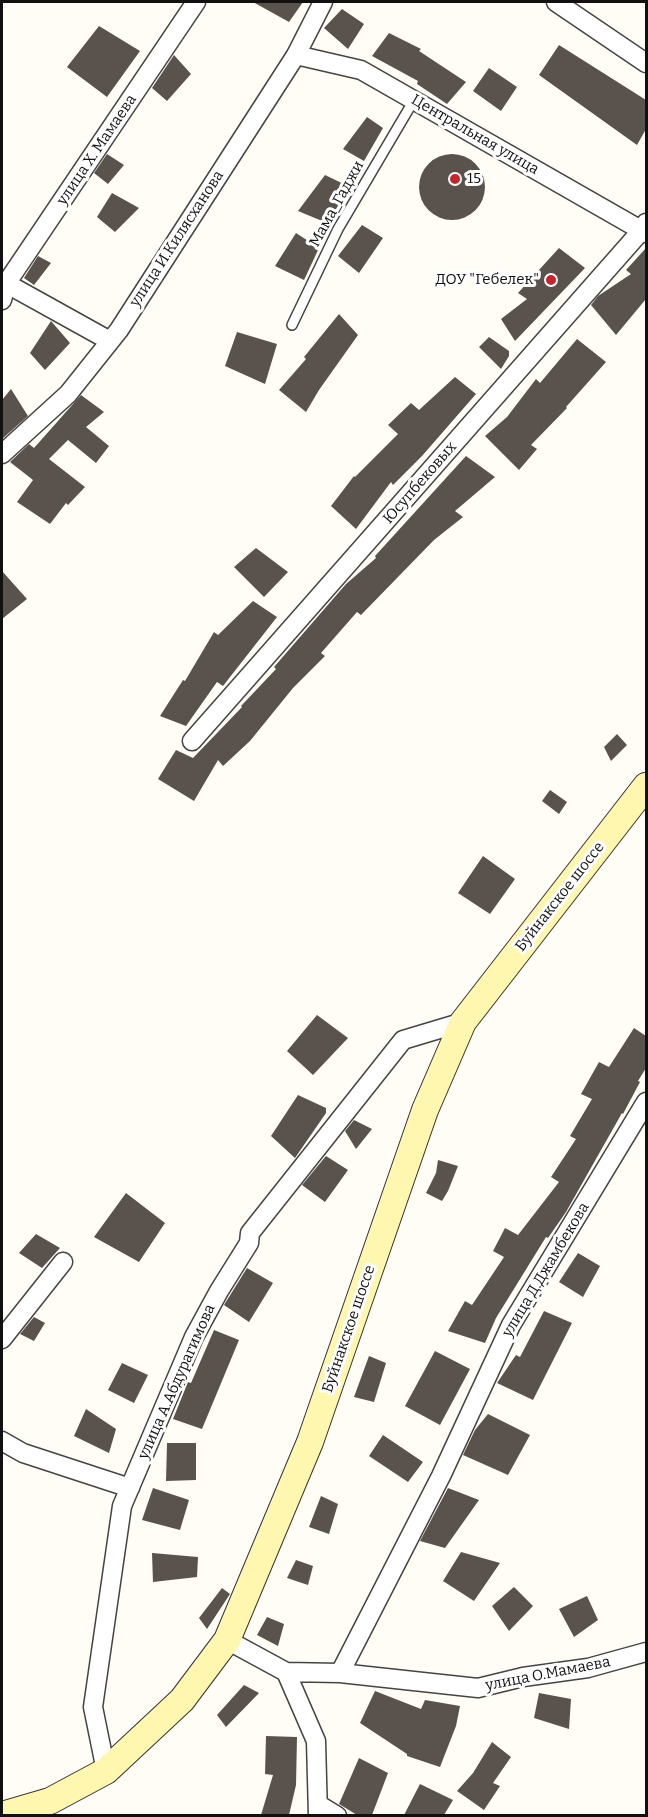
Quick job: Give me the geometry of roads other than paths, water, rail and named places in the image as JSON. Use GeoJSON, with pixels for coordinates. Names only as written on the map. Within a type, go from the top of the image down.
{"type":"FeatureCollection","features":[{"type":"Feature","properties":{"kind":"main road","name":"Буйнакское шоссе"},"geometry":{"type":"LineString","coordinates":[[2,1815],[50,1801],[106,1771],[182,1700],[227,1640],[310,1442],[425,1110],[463,1022],[646,786]]}},
{"type":"Feature","properties":{"kind":"street","name":"улица Х. Мамаева"},"geometry":{"type":"LineString","coordinates":[[3,288],[196,2]]}},
{"type":"Feature","properties":{"kind":"street","name":"улица И.Килясханова"},"geometry":{"type":"LineString","coordinates":[[2,454],[68,394],[119,330],[296,55],[323,2]]}},
{"type":"Feature","properties":{"kind":"street"},"geometry":{"type":"LineString","coordinates":[[556,2],[646,63]]}},
{"type":"Feature","properties":{"kind":"street","name":"Центральная улица"},"geometry":{"type":"LineString","coordinates":[[296,55],[361,70],[645,229]]}},
{"type":"Feature","properties":{"kind":"street","name":"Юсупбековых"},"geometry":{"type":"LineString","coordinates":[[192,741],[645,229]]}},
{"type":"Feature","properties":{"kind":"street"},"geometry":{"type":"LineString","coordinates":[[3,288],[110,341]]}},
{"type":"Feature","properties":{"kind":"street","name":"улица А.Абдурагимова"},"geometry":{"type":"LineString","coordinates":[[106,1771],[93,1707],[122,1506],[194,1337],[249,1243],[250,1233],[403,1040],[463,1022]]}},
{"type":"Feature","properties":{"kind":"street","name":"улица Д.Джамбекова"},"geometry":{"type":"LineString","coordinates":[[340,1673],[441,1476],[511,1325],[646,1102]]}},
{"type":"Feature","properties":{"kind":"street"},"geometry":{"type":"LineString","coordinates":[[2,1339],[63,1262]]}},
{"type":"Feature","properties":{"kind":"street"},"geometry":{"type":"LineString","coordinates":[[2,1441],[23,1454],[130,1488]]}},
{"type":"Feature","properties":{"kind":"street"},"geometry":{"type":"LineString","coordinates":[[227,1640],[286,1672],[316,1741],[319,1810],[337,1815]]}},
{"type":"Feature","properties":{"kind":"street","name":"улица О.Мамаева"},"geometry":{"type":"LineString","coordinates":[[286,1672],[340,1673],[478,1688],[523,1677],[588,1668],[646,1652]]}},
{"type":"Feature","properties":{"kind":"lane","name":"Мама_Гаджи"},"geometry":{"type":"LineString","coordinates":[[292,326],[338,229],[414,100]]}},
{"type":"Feature","properties":{"kind":"place","name":"15"},"geometry":{"type":"Point","coordinates":[455,179]}},
{"type":"Feature","properties":{"kind":"place","name":"ДОУ \"Гебелек\""},"geometry":{"type":"Point","coordinates":[551,280]}}]}
